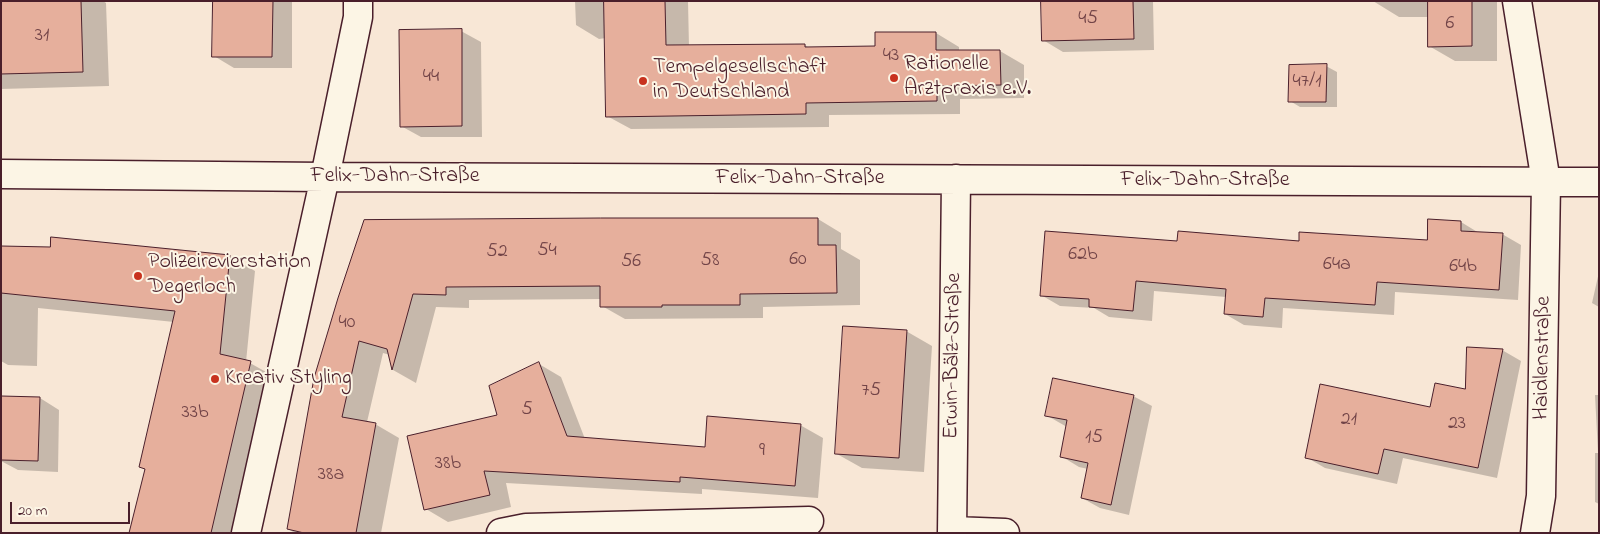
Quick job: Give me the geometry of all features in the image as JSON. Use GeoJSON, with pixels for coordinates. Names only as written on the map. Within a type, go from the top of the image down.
{"type":"FeatureCollection","features":[{"type":"Feature","properties":{"kind":"street"},"geometry":{"type":"LineString","coordinates":[[246,533],[325,177],[358,17],[358,1]]}},
{"type":"Feature","properties":{"kind":"street","name":"Haidlenstraße"},"geometry":{"type":"LineString","coordinates":[[1517,1],[1546,182],[1541,496],[1536,533]]}},
{"type":"Feature","properties":{"kind":"street","name":"Felix-Dahn-Straße"},"geometry":{"type":"LineString","coordinates":[[1,174],[1599,182]]}},
{"type":"Feature","properties":{"kind":"street","name":"Erwin-Bälz-Straße"},"geometry":{"type":"LineString","coordinates":[[952,532],[956,180]]}},
{"type":"Feature","properties":{"kind":"street"},"geometry":{"type":"LineString","coordinates":[[501,533],[526,528],[809,521]]}},
{"type":"Feature","properties":{"kind":"street"},"geometry":{"type":"LineString","coordinates":[[952,532],[1005,533]]}},
{"type":"Feature","properties":{"kind":"building"},"geometry":{"type":"Polygon","coordinates":[[[1,1],[81,1],[83,72],[1,74],[1,1]]]}},
{"type":"Feature","properties":{"kind":"building"},"geometry":{"type":"Polygon","coordinates":[[[213,1],[273,1],[272,57],[212,57],[213,1]]]}},
{"type":"Feature","properties":{"kind":"building"},"geometry":{"type":"Polygon","coordinates":[[[604,1],[665,1],[666,45],[805,44],[805,47],[875,46],[875,32],[936,32],[936,50],[1000,50],[1001,85],[937,86],[937,101],[806,103],[806,114],[606,117],[604,1]]]}},
{"type":"Feature","properties":{"kind":"building"},"geometry":{"type":"Polygon","coordinates":[[[1041,1],[1133,1],[1134,39],[1042,41],[1041,1]]]}},
{"type":"Feature","properties":{"kind":"building"},"geometry":{"type":"Polygon","coordinates":[[[1428,1],[1472,1],[1472,46],[1428,47],[1428,1]]]}},
{"type":"Feature","properties":{"kind":"building"},"geometry":{"type":"Polygon","coordinates":[[[462,29],[462,126],[400,127],[399,30],[462,29]]]}},
{"type":"Feature","properties":{"kind":"building"},"geometry":{"type":"Polygon","coordinates":[[[1327,64],[1326,102],[1288,102],[1289,65],[1327,64]]]}},
{"type":"Feature","properties":{"kind":"building"},"geometry":{"type":"Polygon","coordinates":[[[818,218],[818,245],[836,245],[837,293],[740,294],[740,305],[662,305],[662,307],[600,307],[600,286],[446,287],[446,295],[413,294],[392,370],[387,349],[359,341],[342,417],[376,423],[356,533],[304,533],[287,529],[314,378],[364,220],[818,218]]]}},
{"type":"Feature","properties":{"kind":"building"},"geometry":{"type":"Polygon","coordinates":[[[1428,219],[1461,221],[1461,231],[1503,233],[1499,290],[1377,282],[1375,305],[1265,298],[1263,317],[1224,314],[1226,289],[1136,281],[1133,311],[1089,307],[1089,299],[1040,296],[1045,231],[1177,241],[1178,231],[1299,241],[1299,232],[1427,240],[1428,219]]]}},
{"type":"Feature","properties":{"kind":"building"},"geometry":{"type":"Polygon","coordinates":[[[51,237],[230,255],[220,354],[251,361],[211,533],[129,533],[145,469],[139,467],[175,311],[1,293],[1,246],[50,247],[51,237]]]}},
{"type":"Feature","properties":{"kind":"building"},"geometry":{"type":"Polygon","coordinates":[[[843,326],[907,330],[899,458],[835,454],[843,326]]]}},
{"type":"Feature","properties":{"kind":"building"},"geometry":{"type":"Polygon","coordinates":[[[1467,347],[1503,349],[1478,468],[1384,449],[1378,474],[1305,458],[1320,384],[1430,407],[1435,383],[1465,389],[1467,347]]]}},
{"type":"Feature","properties":{"kind":"building"},"geometry":{"type":"Polygon","coordinates":[[[539,362],[567,436],[705,447],[707,416],[801,424],[795,486],[680,477],[680,482],[484,471],[490,495],[424,510],[407,436],[497,415],[489,386],[539,362]]]}},
{"type":"Feature","properties":{"kind":"building"},"geometry":{"type":"Polygon","coordinates":[[[1053,378],[1134,395],[1111,505],[1081,498],[1088,463],[1060,457],[1067,420],[1045,416],[1053,378]]]}},
{"type":"Feature","properties":{"kind":"building"},"geometry":{"type":"Polygon","coordinates":[[[1,396],[40,397],[38,461],[1,460],[1,396]]]}},
{"type":"Feature","properties":{"kind":"place","name":"Rationelle Arztpraxis e.V."},"geometry":{"type":"Point","coordinates":[894,78]}},
{"type":"Feature","properties":{"kind":"place","name":"Tempelgesellschaft in Deutschland"},"geometry":{"type":"Point","coordinates":[643,81]}},
{"type":"Feature","properties":{"kind":"place","name":"Polizeirevierstation Degerloch"},"geometry":{"type":"Point","coordinates":[138,276]}},
{"type":"Feature","properties":{"kind":"place","name":"Kreativ Styling"},"geometry":{"type":"Point","coordinates":[215,379]}}]}
